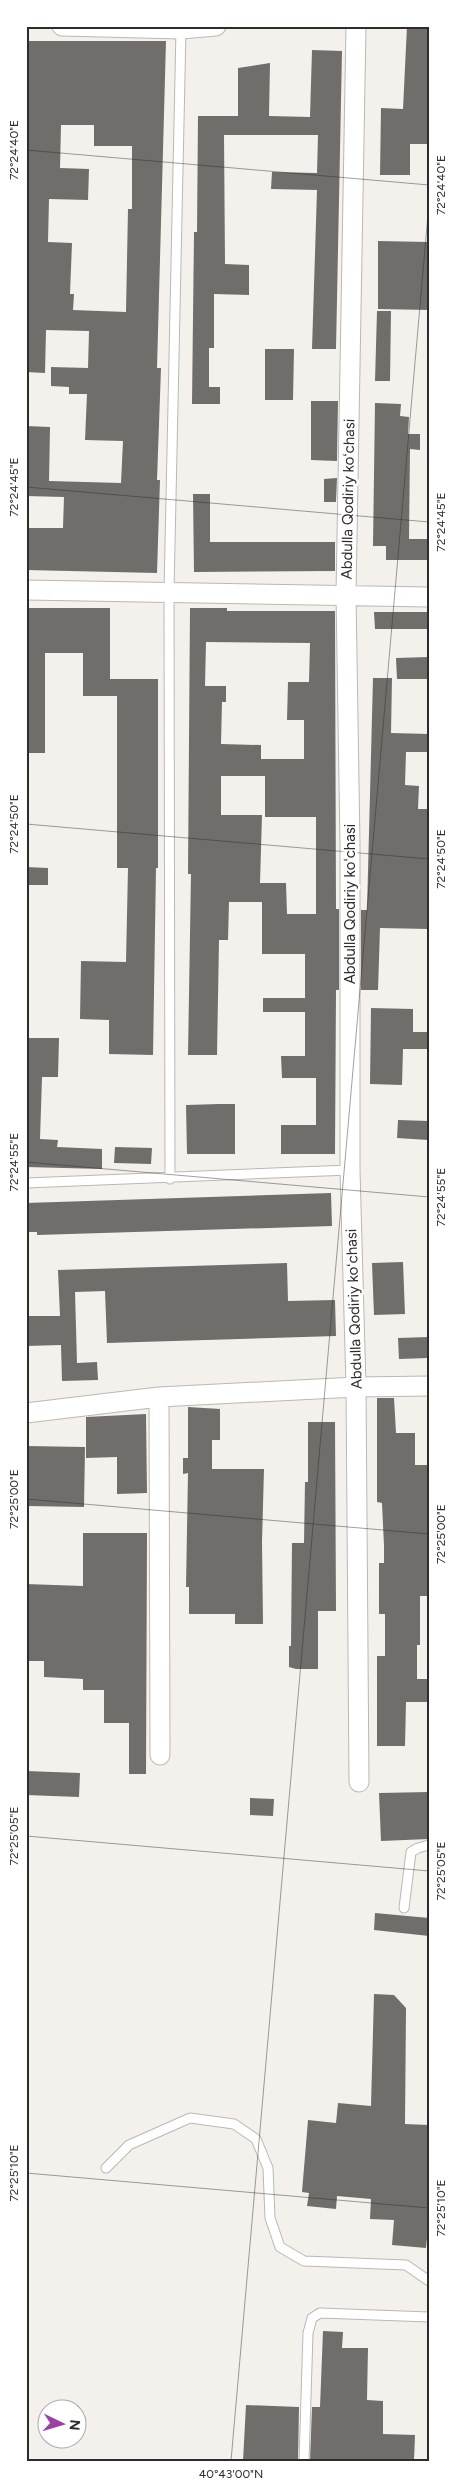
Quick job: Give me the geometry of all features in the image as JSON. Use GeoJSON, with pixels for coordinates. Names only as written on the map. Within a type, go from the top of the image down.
{"type":"FeatureCollection","features":[{"type":"Feature","properties":{"kind":"street"},"geometry":{"type":"LineString","coordinates":[[62,26],[182,29],[216,26]]}},
{"type":"Feature","properties":{"kind":"street","name":"Abdulla Qodiriy koʻchasi"},"geometry":{"type":"LineString","coordinates":[[356,26],[346,594],[350,845],[350,1170],[356,1387],[359,1782]]}},
{"type":"Feature","properties":{"kind":"street"},"geometry":{"type":"LineString","coordinates":[[26,590],[346,594],[429,597]]}},
{"type":"Feature","properties":{"kind":"street"},"geometry":{"type":"LineString","coordinates":[[26,1413],[159,1397],[356,1387],[429,1386]]}},
{"type":"Feature","properties":{"kind":"street"},"geometry":{"type":"LineString","coordinates":[[159,1397],[160,1755]]}},
{"type":"Feature","properties":{"kind":"lane"},"geometry":{"type":"LineString","coordinates":[[170,1178],[169,592],[182,29]]}},
{"type":"Feature","properties":{"kind":"lane"},"geometry":{"type":"LineString","coordinates":[[26,1183],[350,1170]]}},
{"type":"Feature","properties":{"kind":"lane"},"geometry":{"type":"LineString","coordinates":[[404,1908],[411,1852],[418,1848],[429,1846]]}},
{"type":"Feature","properties":{"kind":"lane"},"geometry":{"type":"LineString","coordinates":[[106,2168],[129,2145],[190,2118],[234,2124],[256,2139],[268,2168],[270,2218],[280,2247],[304,2261],[406,2265],[429,2281]]}},
{"type":"Feature","properties":{"kind":"lane"},"geometry":{"type":"LineString","coordinates":[[304,2461],[308,2333],[312,2318],[320,2314],[429,2317]]}},
{"type":"Feature","properties":{"kind":"building"},"geometry":{"type":"Polygon","coordinates":[[[407,26],[429,26],[429,144],[410,144],[410,175],[380,175],[381,108],[403,109],[407,26]]]}},
{"type":"Feature","properties":{"kind":"building"},"geometry":{"type":"Polygon","coordinates":[[[26,41],[166,41],[157,368],[161,368],[157,480],[160,480],[157,573],[26,570],[26,528],[63,528],[64,497],[26,496],[26,426],[50,427],[49,481],[121,483],[123,441],[85,440],[87,394],[69,394],[69,387],[51,386],[51,367],[88,368],[89,331],[46,330],[45,373],[26,372],[26,41]],[[61,125],[60,168],[89,169],[88,200],[49,199],[48,242],[72,243],[70,294],[74,294],[73,310],[126,312],[128,209],[132,209],[132,146],[94,146],[94,125],[61,125]]]}},
{"type":"Feature","properties":{"kind":"building"},"geometry":{"type":"Polygon","coordinates":[[[312,50],[342,51],[336,349],[312,349],[317,190],[271,189],[272,172],[317,173],[318,135],[224,135],[225,264],[249,265],[249,295],[214,294],[214,348],[209,348],[209,387],[220,387],[220,404],[192,404],[194,232],[197,232],[198,116],[238,116],[238,68],[270,63],[269,116],[310,117],[312,50]]]}},
{"type":"Feature","properties":{"kind":"building"},"geometry":{"type":"Polygon","coordinates":[[[378,241],[429,242],[429,310],[378,309],[378,241]]]}},
{"type":"Feature","properties":{"kind":"building"},"geometry":{"type":"Polygon","coordinates":[[[377,311],[391,311],[390,381],[375,381],[377,311]]]}},
{"type":"Feature","properties":{"kind":"building"},"geometry":{"type":"Polygon","coordinates":[[[265,349],[294,349],[293,400],[265,400],[265,349]]]}},
{"type":"Feature","properties":{"kind":"building"},"geometry":{"type":"Polygon","coordinates":[[[311,401],[338,401],[337,461],[311,460],[311,401]]]}},
{"type":"Feature","properties":{"kind":"building"},"geometry":{"type":"Polygon","coordinates":[[[375,403],[401,404],[400,416],[409,417],[408,434],[420,434],[420,450],[410,449],[409,539],[429,539],[429,560],[386,560],[386,546],[373,546],[375,403]]]}},
{"type":"Feature","properties":{"kind":"building"},"geometry":{"type":"Polygon","coordinates":[[[337,478],[336,502],[324,502],[324,479],[337,478]]]}},
{"type":"Feature","properties":{"kind":"building"},"geometry":{"type":"Polygon","coordinates":[[[193,494],[210,494],[210,542],[335,542],[335,571],[194,572],[193,494]]]}},
{"type":"Feature","properties":{"kind":"building"},"geometry":{"type":"Polygon","coordinates":[[[26,608],[110,608],[110,679],[158,679],[158,868],[156,868],[153,1055],[109,1054],[109,1020],[80,1019],[81,961],[126,962],[128,868],[117,868],[117,696],[83,696],[83,653],[45,653],[45,753],[26,753],[26,608]]]}},
{"type":"Feature","properties":{"kind":"building"},"geometry":{"type":"Polygon","coordinates":[[[190,608],[227,608],[227,611],[335,611],[336,909],[339,909],[339,990],[336,990],[335,1154],[281,1154],[281,1125],[316,1125],[316,1078],[282,1078],[281,1056],[305,1056],[305,1012],[263,1012],[263,998],[305,998],[305,954],[262,954],[262,902],[229,902],[228,940],[219,940],[217,1055],[188,1055],[191,874],[188,874],[190,608]],[[206,642],[205,686],[226,686],[226,702],[222,702],[221,744],[261,745],[261,759],[304,759],[304,720],[287,720],[288,682],[309,682],[310,643],[206,642]],[[221,776],[221,815],[262,815],[260,883],[286,883],[287,914],[316,914],[316,817],[265,817],[265,776],[221,776]]]}},
{"type":"Feature","properties":{"kind":"building"},"geometry":{"type":"Polygon","coordinates":[[[374,612],[429,612],[429,629],[375,629],[374,612]]]}},
{"type":"Feature","properties":{"kind":"building"},"geometry":{"type":"Polygon","coordinates":[[[429,657],[429,679],[397,679],[396,658],[429,657]]]}},
{"type":"Feature","properties":{"kind":"building"},"geometry":{"type":"Polygon","coordinates":[[[373,678],[392,678],[391,733],[429,734],[429,752],[406,752],[405,785],[419,786],[418,809],[429,809],[429,929],[380,928],[378,990],[361,990],[361,910],[367,910],[373,678]]]}},
{"type":"Feature","properties":{"kind":"building"},"geometry":{"type":"Polygon","coordinates":[[[26,867],[48,868],[48,885],[26,885],[26,867]]]}},
{"type":"Feature","properties":{"kind":"building"},"geometry":{"type":"Polygon","coordinates":[[[371,1008],[413,1009],[413,1032],[429,1032],[429,1049],[403,1049],[402,1085],[370,1084],[371,1008]]]}},
{"type":"Feature","properties":{"kind":"building"},"geometry":{"type":"Polygon","coordinates":[[[26,1038],[59,1038],[58,1077],[42,1077],[40,1139],[58,1140],[57,1147],[102,1149],[102,1169],[26,1167],[26,1038]]]}},
{"type":"Feature","properties":{"kind":"building"},"geometry":{"type":"Polygon","coordinates":[[[235,1104],[235,1154],[187,1154],[186,1105],[235,1104]]]}},
{"type":"Feature","properties":{"kind":"building"},"geometry":{"type":"Polygon","coordinates":[[[398,1120],[429,1121],[428,1140],[397,1138],[398,1120]]]}},
{"type":"Feature","properties":{"kind":"building"},"geometry":{"type":"Polygon","coordinates":[[[115,1147],[152,1148],[151,1164],[114,1163],[115,1147]]]}},
{"type":"Feature","properties":{"kind":"building"},"geometry":{"type":"Polygon","coordinates":[[[331,1193],[332,1226],[37,1235],[37,1232],[26,1232],[26,1203],[331,1193]]]}},
{"type":"Feature","properties":{"kind":"building"},"geometry":{"type":"Polygon","coordinates":[[[403,1262],[405,1314],[374,1315],[372,1263],[403,1262]]]}},
{"type":"Feature","properties":{"kind":"building"},"geometry":{"type":"Polygon","coordinates":[[[287,1263],[288,1301],[335,1300],[336,1336],[107,1343],[105,1291],[75,1292],[77,1363],[97,1362],[98,1380],[62,1381],[61,1345],[26,1346],[26,1316],[60,1316],[58,1270],[287,1263]]]}},
{"type":"Feature","properties":{"kind":"building"},"geometry":{"type":"Polygon","coordinates":[[[429,1337],[429,1358],[399,1359],[398,1338],[429,1337]]]}},
{"type":"Feature","properties":{"kind":"building"},"geometry":{"type":"Polygon","coordinates":[[[377,1398],[394,1398],[396,1433],[415,1433],[415,1465],[429,1465],[429,1596],[420,1596],[420,1645],[417,1645],[417,1679],[429,1679],[429,1702],[406,1702],[405,1746],[377,1746],[377,1656],[385,1656],[385,1614],[379,1614],[379,1563],[384,1563],[384,1546],[382,1503],[377,1502],[377,1398]]]}},
{"type":"Feature","properties":{"kind":"building"},"geometry":{"type":"Polygon","coordinates":[[[188,1407],[220,1409],[220,1440],[212,1440],[212,1469],[264,1469],[262,1542],[263,1624],[235,1624],[235,1614],[189,1614],[189,1587],[186,1587],[188,1473],[183,1474],[183,1458],[188,1458],[188,1407]]]}},
{"type":"Feature","properties":{"kind":"building"},"geometry":{"type":"Polygon","coordinates":[[[146,1414],[147,1493],[117,1494],[117,1457],[86,1458],[86,1417],[146,1414]]]}},
{"type":"Feature","properties":{"kind":"building"},"geometry":{"type":"Polygon","coordinates":[[[308,1422],[335,1422],[336,1611],[318,1611],[318,1669],[296,1669],[289,1667],[292,1543],[304,1543],[305,1482],[308,1482],[308,1422]]]}},
{"type":"Feature","properties":{"kind":"building"},"geometry":{"type":"Polygon","coordinates":[[[26,1446],[85,1447],[84,1507],[26,1506],[26,1446]]]}},
{"type":"Feature","properties":{"kind":"building"},"geometry":{"type":"Polygon","coordinates":[[[83,1533],[147,1533],[146,1774],[129,1774],[129,1723],[104,1723],[104,1690],[83,1690],[83,1679],[44,1677],[44,1661],[26,1661],[26,1584],[83,1586],[83,1533]]]}},
{"type":"Feature","properties":{"kind":"building"},"geometry":{"type":"Polygon","coordinates":[[[26,1771],[80,1773],[79,1797],[26,1795],[26,1771]]]}},
{"type":"Feature","properties":{"kind":"building"},"geometry":{"type":"Polygon","coordinates":[[[429,1792],[429,1839],[381,1841],[379,1793],[429,1792]]]}},
{"type":"Feature","properties":{"kind":"building"},"geometry":{"type":"Polygon","coordinates":[[[250,1798],[274,1799],[273,1816],[250,1815],[250,1798]]]}},
{"type":"Feature","properties":{"kind":"building"},"geometry":{"type":"Polygon","coordinates":[[[375,1913],[429,1918],[429,1936],[374,1930],[375,1913]]]}},
{"type":"Feature","properties":{"kind":"building"},"geometry":{"type":"Polygon","coordinates":[[[374,1994],[394,1995],[406,2008],[405,2124],[429,2125],[429,2218],[426,2248],[392,2245],[394,2220],[370,2219],[371,2199],[337,2196],[336,2209],[307,2206],[309,2193],[302,2192],[308,2120],[336,2123],[338,2103],[371,2106],[374,1994]]]}},
{"type":"Feature","properties":{"kind":"building"},"geometry":{"type":"Polygon","coordinates":[[[323,2331],[343,2332],[342,2348],[368,2348],[367,2400],[383,2401],[383,2434],[415,2435],[414,2461],[310,2461],[312,2407],[320,2407],[323,2331]]]}},
{"type":"Feature","properties":{"kind":"building"},"geometry":{"type":"Polygon","coordinates":[[[246,2405],[299,2407],[298,2461],[243,2461],[246,2405]]]}}]}
